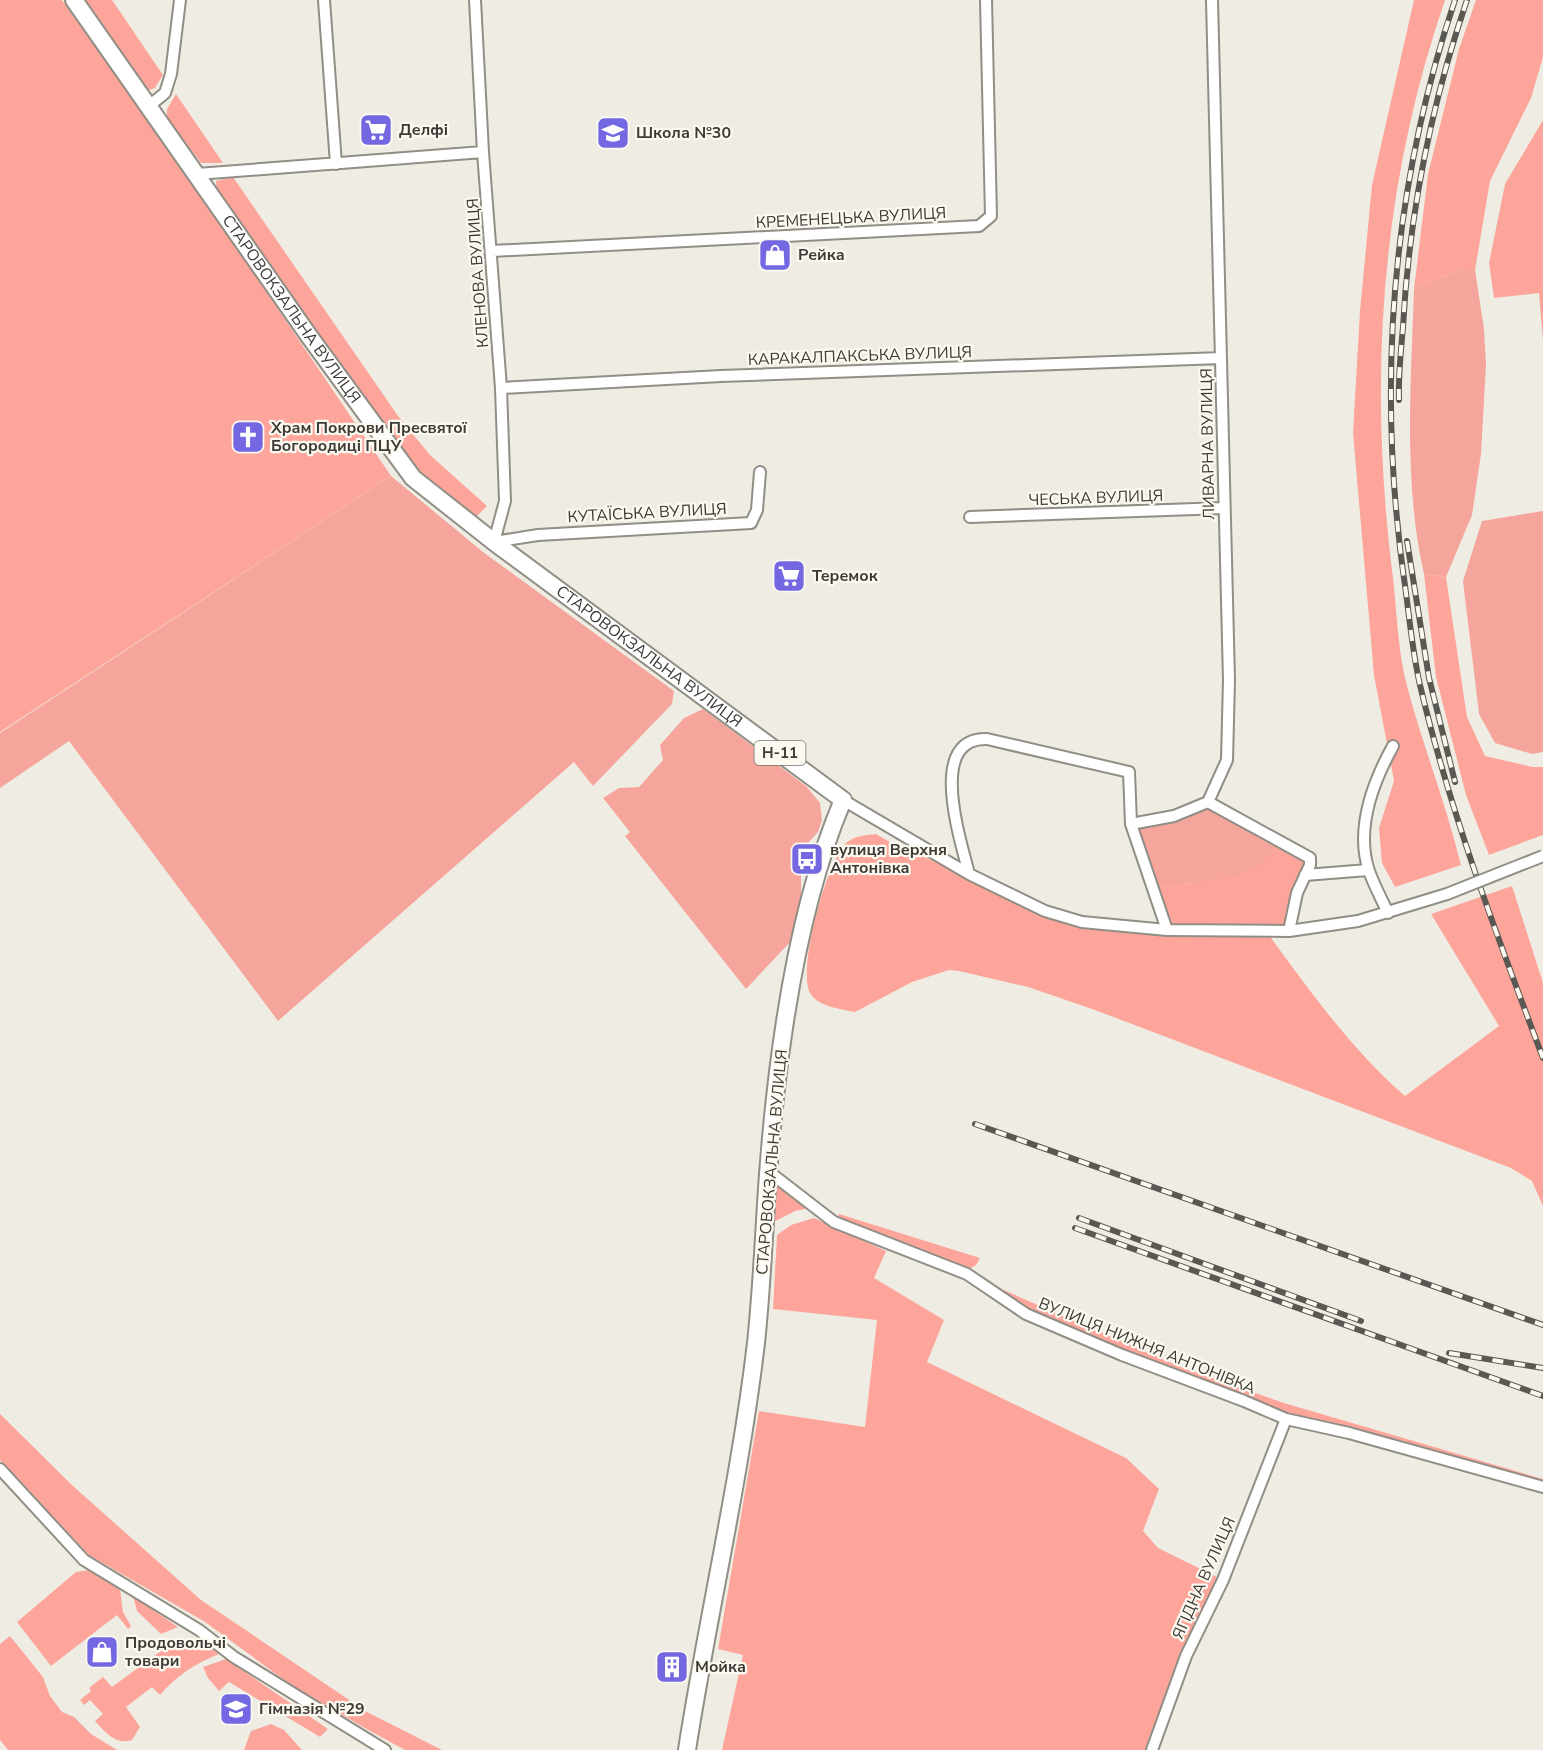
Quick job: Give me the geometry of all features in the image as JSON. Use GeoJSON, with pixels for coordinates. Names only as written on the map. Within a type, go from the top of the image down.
{"type":"FeatureCollection","features":[{"type":"Feature","properties":{"kind":"main road","name":"СТАРОВОКЗАЛЬНА ВУЛИЦЯ"},"geometry":{"type":"LineString","coordinates":[[74,0],[404,467],[494,542],[843,800],[818,865],[805,921],[774,1102],[755,1346],[727,1528],[687,1750]]}},
{"type":"Feature","properties":{"kind":"street"},"geometry":{"type":"LineString","coordinates":[[149,106],[165,93],[171,74],[180,0]]}},
{"type":"Feature","properties":{"kind":"street"},"geometry":{"type":"LineString","coordinates":[[324,0],[336,164]]}},
{"type":"Feature","properties":{"kind":"street","name":"КЛЕНОВА ВУЛИЦЯ"},"geometry":{"type":"LineString","coordinates":[[475,0],[483,152],[501,388],[505,501],[494,542]]}},
{"type":"Feature","properties":{"kind":"street","name":"КРЕМЕНЕЦЬКА ВУЛИЦЯ"},"geometry":{"type":"LineString","coordinates":[[492,251],[979,226],[991,216],[986,0]]}},
{"type":"Feature","properties":{"kind":"street","name":"ЛИВАРНА ВУЛИЦЯ"},"geometry":{"type":"LineString","coordinates":[[1208,802],[1227,760],[1229,680],[1212,0]]}},
{"type":"Feature","properties":{"kind":"street"},"geometry":{"type":"LineString","coordinates":[[197,174],[483,152]]}},
{"type":"Feature","properties":{"kind":"street","name":"КАРАКАЛПАКСЬКА ВУЛИЦЯ"},"geometry":{"type":"LineString","coordinates":[[501,388],[721,376],[1221,358]]}},
{"type":"Feature","properties":{"kind":"street","name":"КУТАЇСЬКА ВУЛИЦЯ"},"geometry":{"type":"LineString","coordinates":[[494,542],[538,535],[751,523],[757,510],[760,472]]}},
{"type":"Feature","properties":{"kind":"street","name":"ЧЕСЬКА ВУЛИЦЯ"},"geometry":{"type":"LineString","coordinates":[[970,517],[1224,508]]}},
{"type":"Feature","properties":{"kind":"street"},"geometry":{"type":"LineString","coordinates":[[969,874],[955,809],[951,770],[958,752],[974,741],[987,740],[1129,772],[1131,824],[1167,930]]}},
{"type":"Feature","properties":{"kind":"street"},"geometry":{"type":"LineString","coordinates":[[1388,913],[1368,870],[1364,829],[1376,777],[1393,746]]}},
{"type":"Feature","properties":{"kind":"street"},"geometry":{"type":"LineString","coordinates":[[843,800],[969,874],[1045,911],[1082,922],[1167,930],[1289,931],[1388,913],[1447,894],[1543,856]]}},
{"type":"Feature","properties":{"kind":"street"},"geometry":{"type":"LineString","coordinates":[[1131,824],[1174,816],[1208,802],[1304,852],[1310,858],[1310,865],[1297,893],[1289,931]]}},
{"type":"Feature","properties":{"kind":"street"},"geometry":{"type":"LineString","coordinates":[[1305,875],[1368,870]]}},
{"type":"Feature","properties":{"kind":"street","name":"ВУЛИЦЯ НИЖНЯ АНТОНІВКА"},"geometry":{"type":"LineString","coordinates":[[768,1171],[834,1222],[967,1274],[1026,1314],[1122,1355],[1253,1404],[1286,1419],[1339,1430],[1543,1487]]}},
{"type":"Feature","properties":{"kind":"street","name":"ЯГІДНА ВУЛИЦЯ"},"geometry":{"type":"LineString","coordinates":[[1152,1750],[1186,1656],[1223,1580],[1286,1419]]}},
{"type":"Feature","properties":{"kind":"street"},"geometry":{"type":"LineString","coordinates":[[0,1469],[84,1560],[199,1630],[234,1657],[385,1750]]}},
{"type":"Feature","properties":{"kind":"shaded area"},"geometry":{"type":"Polygon","coordinates":[[[0,0],[62,0],[217,219],[391,476],[0,732],[0,0]]]}},
{"type":"Feature","properties":{"kind":"shaded area"},"geometry":{"type":"Polygon","coordinates":[[[84,0],[112,0],[163,75],[155,88],[149,90],[144,87],[84,0]]]}},
{"type":"Feature","properties":{"kind":"shaded area"},"geometry":{"type":"Polygon","coordinates":[[[1414,0],[1445,0],[1423,71],[1406,142],[1393,214],[1385,286],[1381,358],[1381,431],[1385,504],[1404,673],[1461,865],[1395,887],[1382,863],[1379,828],[1394,781],[1374,675],[1353,433],[1360,311],[1372,185],[1414,0]]]}},
{"type":"Feature","properties":{"kind":"shaded area"},"geometry":{"type":"Polygon","coordinates":[[[1476,0],[1543,0],[1543,57],[1531,98],[1490,181],[1475,270],[1460,270],[1414,289],[1428,174],[1459,49],[1476,0]]]}},
{"type":"Feature","properties":{"kind":"shaded area"},"geometry":{"type":"Polygon","coordinates":[[[176,94],[223,163],[201,163],[167,118],[167,109],[176,94]]]}},
{"type":"Feature","properties":{"kind":"shaded area"},"geometry":{"type":"Polygon","coordinates":[[[1543,120],[1543,341],[1539,293],[1494,298],[1489,263],[1505,184],[1543,120]]]}},
{"type":"Feature","properties":{"kind":"shaded area"},"geometry":{"type":"Polygon","coordinates":[[[233,177],[398,416],[430,455],[487,506],[477,516],[408,462],[217,193],[216,181],[233,177]]]}},
{"type":"Feature","properties":{"kind":"shaded area"},"geometry":{"type":"Polygon","coordinates":[[[1460,270],[1475,270],[1484,329],[1486,365],[1481,454],[1472,515],[1446,577],[1424,574],[1413,504],[1410,396],[1414,289],[1460,270]]]}},
{"type":"Feature","properties":{"kind":"shaded area"},"geometry":{"type":"Polygon","coordinates":[[[391,476],[483,552],[674,691],[672,704],[593,786],[574,762],[278,1021],[69,741],[0,788],[0,733],[391,476]]]}},
{"type":"Feature","properties":{"kind":"shaded area"},"geometry":{"type":"Polygon","coordinates":[[[1543,511],[1543,752],[1532,754],[1495,743],[1479,714],[1463,581],[1482,521],[1543,511]]]}},
{"type":"Feature","properties":{"kind":"shaded area"},"geometry":{"type":"Polygon","coordinates":[[[1424,574],[1446,577],[1467,717],[1485,756],[1533,767],[1543,767],[1543,835],[1489,855],[1466,795],[1436,677],[1424,574]]]}},
{"type":"Feature","properties":{"kind":"shaded area"},"geometry":{"type":"Polygon","coordinates":[[[703,709],[806,786],[820,803],[822,820],[818,832],[808,843],[801,866],[801,894],[791,941],[746,989],[625,836],[630,832],[603,798],[619,788],[639,787],[663,760],[660,745],[684,718],[703,709]]]}},
{"type":"Feature","properties":{"kind":"shaded area"},"geometry":{"type":"Polygon","coordinates":[[[1208,802],[1272,835],[1273,852],[1263,863],[1244,873],[1205,882],[1152,887],[1131,824],[1208,802]]]}},
{"type":"Feature","properties":{"kind":"shaded area"},"geometry":{"type":"Polygon","coordinates":[[[876,834],[897,846],[1082,922],[1166,930],[1152,887],[1194,883],[1272,835],[1310,858],[1289,931],[1266,931],[1348,1038],[1405,1096],[1499,1026],[1431,914],[1512,886],[1543,983],[1543,1206],[1532,1181],[1511,1168],[1095,1010],[1028,987],[949,970],[912,982],[855,1012],[830,1007],[818,1001],[810,993],[807,962],[823,892],[838,854],[846,843],[856,837],[876,834]]]}},
{"type":"Feature","properties":{"kind":"shaded area"},"geometry":{"type":"Polygon","coordinates":[[[768,1171],[814,1207],[795,1211],[764,1227],[768,1171]]]}},
{"type":"Feature","properties":{"kind":"shaded area"},"geometry":{"type":"Polygon","coordinates":[[[839,1214],[980,1258],[976,1265],[968,1270],[836,1219],[839,1214]]]}},
{"type":"Feature","properties":{"kind":"shaded area"},"geometry":{"type":"Polygon","coordinates":[[[814,1218],[886,1251],[874,1278],[944,1320],[927,1362],[1126,1458],[1159,1489],[1143,1531],[1158,1548],[1219,1578],[1148,1750],[722,1750],[743,1655],[718,1649],[759,1411],[865,1427],[877,1320],[773,1309],[777,1235],[791,1225],[814,1218]]]}},
{"type":"Feature","properties":{"kind":"shaded area"},"geometry":{"type":"Polygon","coordinates":[[[992,1285],[1183,1368],[1284,1403],[1543,1479],[1543,1484],[1288,1414],[1123,1352],[1029,1311],[992,1285]]]}},
{"type":"Feature","properties":{"kind":"shaded area"},"geometry":{"type":"Polygon","coordinates":[[[0,1414],[73,1486],[201,1600],[367,1712],[442,1750],[405,1750],[370,1731],[291,1685],[205,1622],[89,1555],[0,1460],[0,1414]]]}},
{"type":"Feature","properties":{"kind":"shaded area"},"geometry":{"type":"Polygon","coordinates":[[[90,1570],[120,1589],[123,1612],[131,1626],[128,1629],[117,1615],[51,1666],[17,1622],[76,1572],[90,1570]]]}},
{"type":"Feature","properties":{"kind":"shaded area"},"geometry":{"type":"Polygon","coordinates":[[[133,1596],[178,1627],[161,1634],[137,1611],[133,1596]]]}},
{"type":"Feature","properties":{"kind":"shaded area"},"geometry":{"type":"Polygon","coordinates":[[[10,1636],[43,1677],[50,1696],[62,1712],[74,1717],[91,1734],[117,1750],[8,1750],[0,1740],[0,1644],[10,1636]]]}},
{"type":"Feature","properties":{"kind":"shaded area"},"geometry":{"type":"Polygon","coordinates":[[[197,1639],[219,1654],[187,1671],[160,1695],[152,1687],[126,1707],[140,1727],[132,1740],[121,1741],[111,1737],[95,1721],[103,1714],[90,1700],[84,1705],[80,1700],[91,1691],[89,1688],[103,1677],[112,1687],[165,1648],[197,1639]]]}},
{"type":"Feature","properties":{"kind":"shaded area"},"geometry":{"type":"Polygon","coordinates":[[[226,1659],[328,1729],[320,1737],[229,1682],[219,1691],[208,1678],[203,1667],[226,1659]]]}},
{"type":"Feature","properties":{"kind":"shaded area"},"geometry":{"type":"Polygon","coordinates":[[[271,1724],[284,1730],[302,1750],[244,1750],[251,1731],[271,1724]]]}},
{"type":"Feature","properties":{"kind":"railway"},"geometry":{"type":"LineString","coordinates":[[1455,0],[1433,73],[1416,146],[1403,219],[1395,294],[1391,368],[1392,443],[1397,518],[1415,662],[1432,732],[1460,827],[1543,1058]]}},
{"type":"Feature","properties":{"kind":"railway"},"geometry":{"type":"LineString","coordinates":[[1399,400],[1406,285],[1416,202],[1443,80],[1467,0]]}},
{"type":"Feature","properties":{"kind":"railway"},"geometry":{"type":"LineString","coordinates":[[1407,541],[1429,678],[1455,782]]}},
{"type":"Feature","properties":{"kind":"railway"},"geometry":{"type":"LineString","coordinates":[[975,1124],[1543,1325]]}},
{"type":"Feature","properties":{"kind":"railway"},"geometry":{"type":"LineString","coordinates":[[1079,1218],[1361,1321]]}},
{"type":"Feature","properties":{"kind":"railway"},"geometry":{"type":"LineString","coordinates":[[1075,1228],[1543,1396]]}},
{"type":"Feature","properties":{"kind":"railway"},"geometry":{"type":"LineString","coordinates":[[1449,1353],[1543,1368]]}},
{"type":"Feature","properties":{"kind":"place","name":"Делфі"},"geometry":{"type":"Point","coordinates":[376,130]}},
{"type":"Feature","properties":{"kind":"place","name":"Школа №30"},"geometry":{"type":"Point","coordinates":[613,133]}},
{"type":"Feature","properties":{"kind":"place","name":"Рейка"},"geometry":{"type":"Point","coordinates":[775,255]}},
{"type":"Feature","properties":{"kind":"place","name":"Храм Покрови Пресвятої Богородиці ПЦУ"},"geometry":{"type":"Point","coordinates":[248,437]}},
{"type":"Feature","properties":{"kind":"place","name":"Теремок"},"geometry":{"type":"Point","coordinates":[789,576]}},
{"type":"Feature","properties":{"kind":"place","name":"вулиця Верхня Антонівка"},"geometry":{"type":"Point","coordinates":[807,859]}},
{"type":"Feature","properties":{"kind":"place","name":"Продовольчі товари"},"geometry":{"type":"Point","coordinates":[102,1652]}},
{"type":"Feature","properties":{"kind":"place","name":"Мойка"},"geometry":{"type":"Point","coordinates":[672,1667]}},
{"type":"Feature","properties":{"kind":"place","name":"Гімназія №29"},"geometry":{"type":"Point","coordinates":[236,1709]}}]}
